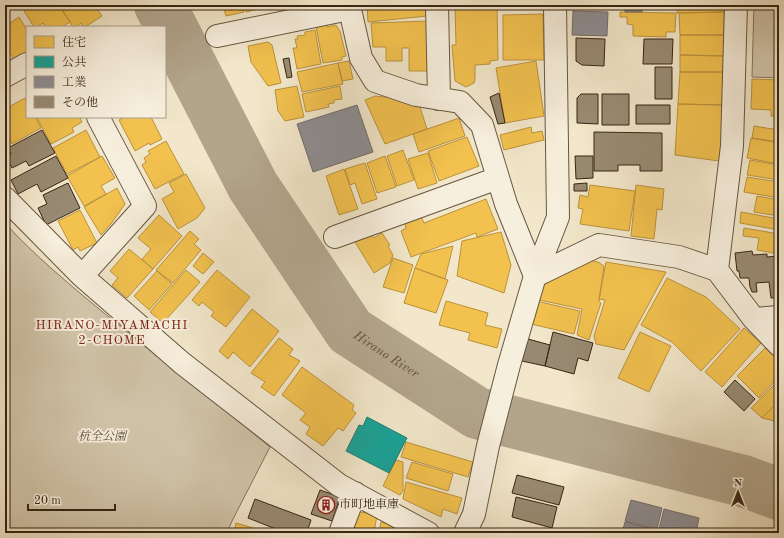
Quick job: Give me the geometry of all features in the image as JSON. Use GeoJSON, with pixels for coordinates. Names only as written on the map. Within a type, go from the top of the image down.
{"type":"FeatureCollection","features":[{"type":"Feature","properties":{"kind":"street"},"geometry":{"type":"LineString","coordinates":[[437,5],[439,99]]}},
{"type":"Feature","properties":{"kind":"street"},"geometry":{"type":"LineString","coordinates":[[466,533],[474,514],[488,446],[509,365],[535,276],[558,217],[555,5]]}},
{"type":"Feature","properties":{"kind":"street"},"geometry":{"type":"LineString","coordinates":[[716,270],[732,146],[736,5]]}},
{"type":"Feature","properties":{"kind":"street"},"geometry":{"type":"LineString","coordinates":[[217,36],[349,7],[361,58],[375,81],[416,95],[460,102],[482,125],[506,204],[535,276]]}},
{"type":"Feature","properties":{"kind":"street"},"geometry":{"type":"LineString","coordinates":[[5,76],[26,65]]}},
{"type":"Feature","properties":{"kind":"street"},"geometry":{"type":"LineString","coordinates":[[82,276],[145,206],[99,118]]}},
{"type":"Feature","properties":{"kind":"street"},"geometry":{"type":"LineString","coordinates":[[335,237],[498,178]]}},
{"type":"Feature","properties":{"kind":"street"},"geometry":{"type":"LineString","coordinates":[[5,198],[82,276],[182,363],[339,485],[428,533]]}},
{"type":"Feature","properties":{"kind":"street"},"geometry":{"type":"LineString","coordinates":[[535,276],[599,245],[679,258],[716,270],[754,319],[779,344]]}},
{"type":"Feature","properties":{"kind":"street"},"geometry":{"type":"LineString","coordinates":[[754,319],[779,317]]}},
{"type":"Feature","properties":{"kind":"street"},"geometry":{"type":"LineString","coordinates":[[340,533],[355,493]]}},
{"type":"Feature","properties":{"kind":"green space"},"geometry":{"type":"Polygon","coordinates":[[[754,5],[779,5],[779,78],[752,77],[754,5]]]}},
{"type":"Feature","properties":{"kind":"green space","name":"杭全公園"},"geometry":{"type":"Polygon","coordinates":[[[5,223],[40,258],[124,330],[270,447],[227,533],[5,533],[5,223]]]}},
{"type":"Feature","properties":{"kind":"building: 住宅"},"geometry":{"type":"Polygon","coordinates":[[[33,5],[59,5],[70,22],[64,26],[45,26],[43,23],[38,26],[33,26],[24,11],[33,5]]]}},
{"type":"Feature","properties":{"kind":"building: 住宅"},"geometry":{"type":"Polygon","coordinates":[[[59,5],[94,5],[102,16],[87,26],[82,26],[81,23],[77,26],[72,26],[59,5]]]}},
{"type":"Feature","properties":{"kind":"building: 住宅"},"geometry":{"type":"Polygon","coordinates":[[[223,5],[242,5],[244,12],[226,16],[223,5]]]}},
{"type":"Feature","properties":{"kind":"building: 住宅"},"geometry":{"type":"Polygon","coordinates":[[[244,5],[265,5],[266,7],[246,12],[244,5]]]}},
{"type":"Feature","properties":{"kind":"building: 住宅"},"geometry":{"type":"Polygon","coordinates":[[[367,5],[426,5],[427,16],[368,22],[367,5]]]}},
{"type":"Feature","properties":{"kind":"building: 住宅"},"geometry":{"type":"Polygon","coordinates":[[[455,5],[497,5],[498,60],[490,61],[490,64],[475,65],[474,83],[466,87],[455,81],[452,45],[456,45],[455,5]]]}},
{"type":"Feature","properties":{"kind":"building: 住宅"},"geometry":{"type":"Polygon","coordinates":[[[678,5],[724,5],[724,12],[677,13],[678,5]]]}},
{"type":"Feature","properties":{"kind":"building: 住宅"},"geometry":{"type":"Polygon","coordinates":[[[620,12],[676,13],[675,32],[666,32],[666,37],[633,36],[633,25],[627,24],[627,17],[620,17],[620,12]]]}},
{"type":"Feature","properties":{"kind":"building: 住宅"},"geometry":{"type":"Polygon","coordinates":[[[724,12],[724,35],[680,35],[679,13],[724,12]]]}},
{"type":"Feature","properties":{"kind":"building: 住宅"},"geometry":{"type":"Polygon","coordinates":[[[543,14],[544,60],[503,60],[503,15],[543,14]]]}},
{"type":"Feature","properties":{"kind":"building: 住宅"},"geometry":{"type":"Polygon","coordinates":[[[19,17],[26,28],[26,52],[14,59],[5,46],[5,26],[19,17]]]}},
{"type":"Feature","properties":{"kind":"building: 住宅"},"geometry":{"type":"Polygon","coordinates":[[[428,21],[429,71],[409,71],[409,48],[402,48],[402,61],[386,61],[386,47],[373,47],[371,23],[428,21]]]}},
{"type":"Feature","properties":{"kind":"building: 住宅"},"geometry":{"type":"Polygon","coordinates":[[[327,24],[327,27],[336,25],[340,31],[346,56],[342,57],[342,60],[323,63],[316,27],[327,24]]]}},
{"type":"Feature","properties":{"kind":"building: 住宅"},"geometry":{"type":"Polygon","coordinates":[[[315,30],[321,64],[297,69],[293,48],[297,48],[295,39],[298,39],[297,36],[305,35],[305,32],[315,30]]]}},
{"type":"Feature","properties":{"kind":"building: 住宅"},"geometry":{"type":"Polygon","coordinates":[[[680,35],[724,35],[724,56],[680,55],[680,35]]]}},
{"type":"Feature","properties":{"kind":"building: 住宅"},"geometry":{"type":"Polygon","coordinates":[[[268,42],[272,45],[281,83],[268,86],[251,62],[248,46],[268,42]]]}},
{"type":"Feature","properties":{"kind":"building: 住宅"},"geometry":{"type":"Polygon","coordinates":[[[680,55],[724,56],[723,72],[680,72],[680,55]]]}},
{"type":"Feature","properties":{"kind":"building: 住宅"},"geometry":{"type":"Polygon","coordinates":[[[349,61],[353,79],[342,81],[338,63],[349,61]]]}},
{"type":"Feature","properties":{"kind":"building: 住宅"},"geometry":{"type":"Polygon","coordinates":[[[536,61],[544,116],[505,123],[496,68],[536,61]]]}},
{"type":"Feature","properties":{"kind":"building: 住宅"},"geometry":{"type":"Polygon","coordinates":[[[338,63],[343,84],[302,92],[297,72],[338,63]]]}},
{"type":"Feature","properties":{"kind":"building: 住宅"},"geometry":{"type":"Polygon","coordinates":[[[680,72],[723,72],[723,105],[678,104],[680,72]]]}},
{"type":"Feature","properties":{"kind":"building: 住宅"},"geometry":{"type":"Polygon","coordinates":[[[752,79],[779,80],[779,117],[771,116],[771,110],[751,109],[752,79]]]}},
{"type":"Feature","properties":{"kind":"building: 住宅"},"geometry":{"type":"Polygon","coordinates":[[[297,86],[304,117],[285,121],[278,111],[275,90],[297,86]]]}},
{"type":"Feature","properties":{"kind":"building: 住宅"},"geometry":{"type":"Polygon","coordinates":[[[340,86],[342,99],[334,100],[334,103],[328,104],[329,107],[306,112],[302,94],[340,86]]]}},
{"type":"Feature","properties":{"kind":"building: 住宅"},"geometry":{"type":"Polygon","coordinates":[[[375,96],[418,101],[427,129],[385,144],[365,100],[375,96]]]}},
{"type":"Feature","properties":{"kind":"building: 住宅"},"geometry":{"type":"Polygon","coordinates":[[[25,98],[26,118],[36,118],[41,128],[12,144],[5,131],[5,109],[25,98]]]}},
{"type":"Feature","properties":{"kind":"building: 住宅"},"geometry":{"type":"Polygon","coordinates":[[[678,104],[723,105],[722,138],[719,161],[675,155],[678,104]]]}},
{"type":"Feature","properties":{"kind":"building: 住宅"},"geometry":{"type":"Polygon","coordinates":[[[37,118],[82,118],[80,119],[82,122],[72,128],[74,132],[51,144],[37,118]]]}},
{"type":"Feature","properties":{"kind":"building: 住宅"},"geometry":{"type":"Polygon","coordinates":[[[122,118],[152,118],[162,139],[150,145],[149,143],[135,151],[119,120],[122,118]]]}},
{"type":"Feature","properties":{"kind":"building: 住宅"},"geometry":{"type":"Polygon","coordinates":[[[459,118],[465,136],[419,152],[413,134],[459,118]]]}},
{"type":"Feature","properties":{"kind":"building: 住宅"},"geometry":{"type":"Polygon","coordinates":[[[754,126],[779,130],[779,142],[752,138],[754,126]]]}},
{"type":"Feature","properties":{"kind":"building: 住宅"},"geometry":{"type":"Polygon","coordinates":[[[531,127],[532,133],[542,131],[544,140],[504,150],[500,135],[531,127]]]}},
{"type":"Feature","properties":{"kind":"building: 住宅"},"geometry":{"type":"Polygon","coordinates":[[[86,130],[100,157],[67,174],[53,148],[86,130]]]}},
{"type":"Feature","properties":{"kind":"building: 住宅"},"geometry":{"type":"Polygon","coordinates":[[[467,137],[479,166],[439,181],[428,151],[467,137]]]}},
{"type":"Feature","properties":{"kind":"building: 住宅"},"geometry":{"type":"Polygon","coordinates":[[[751,138],[779,143],[779,164],[747,158],[751,138]]]}},
{"type":"Feature","properties":{"kind":"building: 住宅"},"geometry":{"type":"Polygon","coordinates":[[[166,141],[184,174],[155,189],[142,165],[146,162],[144,158],[150,154],[148,151],[166,141]]]}},
{"type":"Feature","properties":{"kind":"building: 住宅"},"geometry":{"type":"Polygon","coordinates":[[[403,150],[414,180],[397,186],[387,156],[403,150]]]}},
{"type":"Feature","properties":{"kind":"building: 住宅"},"geometry":{"type":"Polygon","coordinates":[[[428,153],[437,183],[418,189],[408,159],[428,153]]]}},
{"type":"Feature","properties":{"kind":"building: 住宅"},"geometry":{"type":"Polygon","coordinates":[[[102,156],[115,178],[101,186],[106,194],[84,206],[67,176],[102,156]]]}},
{"type":"Feature","properties":{"kind":"building: 住宅"},"geometry":{"type":"Polygon","coordinates":[[[385,156],[396,187],[377,193],[367,163],[385,156]]]}},
{"type":"Feature","properties":{"kind":"building: 住宅"},"geometry":{"type":"Polygon","coordinates":[[[750,160],[779,165],[779,180],[747,175],[750,160]]]}},
{"type":"Feature","properties":{"kind":"building: 住宅"},"geometry":{"type":"Polygon","coordinates":[[[365,163],[377,199],[362,204],[355,183],[350,185],[345,169],[365,163]]]}},
{"type":"Feature","properties":{"kind":"building: 住宅"},"geometry":{"type":"Polygon","coordinates":[[[344,169],[358,209],[339,215],[326,176],[344,169]]]}},
{"type":"Feature","properties":{"kind":"building: 住宅"},"geometry":{"type":"Polygon","coordinates":[[[186,174],[205,208],[197,218],[178,229],[162,199],[174,192],[169,183],[186,174]]]}},
{"type":"Feature","properties":{"kind":"building: 住宅"},"geometry":{"type":"Polygon","coordinates":[[[747,177],[779,182],[779,198],[744,192],[747,177]]]}},
{"type":"Feature","properties":{"kind":"building: 住宅"},"geometry":{"type":"Polygon","coordinates":[[[590,185],[635,191],[629,231],[580,224],[583,209],[578,208],[580,195],[588,197],[590,185]]]}},
{"type":"Feature","properties":{"kind":"building: 住宅"},"geometry":{"type":"Polygon","coordinates":[[[636,185],[664,189],[662,210],[657,209],[654,239],[631,236],[636,185]]]}},
{"type":"Feature","properties":{"kind":"building: 住宅"},"geometry":{"type":"Polygon","coordinates":[[[117,188],[125,204],[101,235],[84,207],[117,188]]]}},
{"type":"Feature","properties":{"kind":"building: 住宅"},"geometry":{"type":"Polygon","coordinates":[[[757,196],[779,200],[779,216],[754,212],[757,196]]]}},
{"type":"Feature","properties":{"kind":"building: 住宅"},"geometry":{"type":"Polygon","coordinates":[[[486,199],[498,229],[477,237],[476,233],[411,257],[401,231],[406,228],[404,219],[420,214],[424,223],[486,199]]]}},
{"type":"Feature","properties":{"kind":"building: 住宅"},"geometry":{"type":"Polygon","coordinates":[[[80,210],[97,243],[80,251],[78,247],[73,250],[58,221],[80,210]]]}},
{"type":"Feature","properties":{"kind":"building: 住宅"},"geometry":{"type":"Polygon","coordinates":[[[741,212],[779,219],[779,230],[740,223],[741,212]]]}},
{"type":"Feature","properties":{"kind":"building: 住宅"},"geometry":{"type":"Polygon","coordinates":[[[159,215],[182,236],[153,269],[142,259],[151,249],[138,238],[159,215]]]}},
{"type":"Feature","properties":{"kind":"building: 住宅"},"geometry":{"type":"Polygon","coordinates":[[[744,228],[779,234],[779,254],[757,250],[759,238],[743,236],[744,228]]]}},
{"type":"Feature","properties":{"kind":"building: 住宅"},"geometry":{"type":"Polygon","coordinates":[[[190,231],[199,239],[194,244],[201,250],[173,283],[156,270],[190,231]]]}},
{"type":"Feature","properties":{"kind":"building: 住宅"},"geometry":{"type":"Polygon","coordinates":[[[370,232],[374,238],[382,233],[390,245],[388,246],[393,255],[390,263],[374,273],[355,242],[370,232]]]}},
{"type":"Feature","properties":{"kind":"building: 住宅"},"geometry":{"type":"Polygon","coordinates":[[[501,232],[511,265],[504,293],[457,276],[462,241],[501,232]]]}},
{"type":"Feature","properties":{"kind":"building: 住宅"},"geometry":{"type":"Polygon","coordinates":[[[453,246],[445,279],[415,268],[421,254],[453,246]]]}},
{"type":"Feature","properties":{"kind":"building: 住宅"},"geometry":{"type":"Polygon","coordinates":[[[129,249],[153,269],[127,298],[112,285],[118,278],[110,271],[129,249]]]}},
{"type":"Feature","properties":{"kind":"building: 住宅"},"geometry":{"type":"Polygon","coordinates":[[[203,253],[214,262],[203,274],[193,266],[203,253]]]}},
{"type":"Feature","properties":{"kind":"building: 住宅"},"geometry":{"type":"Polygon","coordinates":[[[393,258],[413,265],[404,293],[383,287],[393,258]]]}},
{"type":"Feature","properties":{"kind":"building: 住宅"},"geometry":{"type":"Polygon","coordinates":[[[588,260],[598,262],[604,266],[599,301],[601,303],[589,340],[577,335],[582,309],[539,300],[542,286],[588,260]]]}},
{"type":"Feature","properties":{"kind":"building: 住宅"},"geometry":{"type":"Polygon","coordinates":[[[606,262],[666,272],[624,350],[596,344],[594,336],[605,300],[599,299],[606,262]]]}},
{"type":"Feature","properties":{"kind":"building: 住宅"},"geometry":{"type":"Polygon","coordinates":[[[415,268],[448,280],[436,313],[404,303],[415,268]]]}},
{"type":"Feature","properties":{"kind":"building: 住宅"},"geometry":{"type":"Polygon","coordinates":[[[186,270],[200,282],[163,323],[150,312],[186,270]]]}},
{"type":"Feature","properties":{"kind":"building: 住宅"},"geometry":{"type":"Polygon","coordinates":[[[217,270],[250,297],[226,327],[211,316],[214,312],[202,302],[199,306],[192,300],[217,270]]]}},
{"type":"Feature","properties":{"kind":"building: 住宅"},"geometry":{"type":"Polygon","coordinates":[[[157,271],[172,284],[149,310],[134,296],[157,271]]]}},
{"type":"Feature","properties":{"kind":"building: 住宅"},"geometry":{"type":"Polygon","coordinates":[[[667,278],[706,297],[740,329],[701,371],[672,342],[641,325],[667,278]]]}},
{"type":"Feature","properties":{"kind":"building: 住宅"},"geometry":{"type":"Polygon","coordinates":[[[446,301],[488,313],[485,325],[502,329],[497,348],[468,340],[470,333],[439,325],[446,301]]]}},
{"type":"Feature","properties":{"kind":"building: 住宅"},"geometry":{"type":"Polygon","coordinates":[[[536,301],[580,311],[574,334],[531,324],[536,301]]]}},
{"type":"Feature","properties":{"kind":"building: 住宅"},"geometry":{"type":"Polygon","coordinates":[[[252,309],[279,331],[250,367],[233,352],[228,359],[219,351],[252,309]]]}},
{"type":"Feature","properties":{"kind":"building: 住宅"},"geometry":{"type":"Polygon","coordinates":[[[744,328],[761,343],[722,387],[705,372],[744,328]]]}},
{"type":"Feature","properties":{"kind":"building: 住宅"},"geometry":{"type":"Polygon","coordinates":[[[640,332],[671,346],[649,392],[618,378],[640,332]]]}},
{"type":"Feature","properties":{"kind":"building: 住宅"},"geometry":{"type":"Polygon","coordinates":[[[279,338],[293,349],[289,355],[300,361],[274,396],[261,387],[265,382],[251,373],[279,338]]]}},
{"type":"Feature","properties":{"kind":"building: 住宅"},"geometry":{"type":"Polygon","coordinates":[[[765,348],[779,361],[779,377],[759,398],[737,376],[765,348]]]}},
{"type":"Feature","properties":{"kind":"building: 住宅"},"geometry":{"type":"Polygon","coordinates":[[[302,367],[354,405],[352,410],[356,413],[343,431],[338,428],[323,446],[306,434],[310,427],[300,420],[306,413],[282,395],[302,367]]]}},
{"type":"Feature","properties":{"kind":"building: 住宅"},"geometry":{"type":"Polygon","coordinates":[[[779,380],[779,401],[762,418],[751,408],[779,380]]]}},
{"type":"Feature","properties":{"kind":"building: 住宅"},"geometry":{"type":"Polygon","coordinates":[[[779,401],[779,422],[762,418],[779,401]]]}},
{"type":"Feature","properties":{"kind":"building: 住宅"},"geometry":{"type":"Polygon","coordinates":[[[406,442],[473,462],[468,477],[401,457],[406,442]]]}},
{"type":"Feature","properties":{"kind":"building: 住宅"},"geometry":{"type":"Polygon","coordinates":[[[396,460],[403,462],[403,491],[400,495],[383,486],[396,460]]]}},
{"type":"Feature","properties":{"kind":"building: 住宅"},"geometry":{"type":"Polygon","coordinates":[[[412,462],[453,474],[448,491],[406,478],[412,462]]]}},
{"type":"Feature","properties":{"kind":"building: 住宅"},"geometry":{"type":"Polygon","coordinates":[[[406,482],[462,498],[457,514],[443,509],[441,517],[403,499],[406,482]]]}},
{"type":"Feature","properties":{"kind":"building: 住宅"},"geometry":{"type":"Polygon","coordinates":[[[350,510],[377,515],[374,533],[346,533],[350,510]]]}},
{"type":"Feature","properties":{"kind":"building: 住宅"},"geometry":{"type":"Polygon","coordinates":[[[381,522],[400,526],[399,533],[379,533],[381,522]]]}},
{"type":"Feature","properties":{"kind":"building: 住宅"},"geometry":{"type":"Polygon","coordinates":[[[236,523],[270,533],[234,533],[236,523]]]}},
{"type":"Feature","properties":{"kind":"building: 公共"},"geometry":{"type":"Polygon","coordinates":[[[367,417],[407,438],[389,473],[346,451],[359,425],[363,426],[367,417]]]}},
{"type":"Feature","properties":{"kind":"building: 工業"},"geometry":{"type":"Polygon","coordinates":[[[625,5],[642,5],[642,12],[625,12],[625,5]]]}},
{"type":"Feature","properties":{"kind":"building: 工業"},"geometry":{"type":"Polygon","coordinates":[[[573,11],[608,12],[607,36],[572,35],[573,11]]]}},
{"type":"Feature","properties":{"kind":"building: 工業"},"geometry":{"type":"Polygon","coordinates":[[[357,105],[373,152],[313,172],[297,124],[357,105]]]}},
{"type":"Feature","properties":{"kind":"building: 工業"},"geometry":{"type":"Polygon","coordinates":[[[631,500],[662,508],[657,529],[625,521],[631,500]]]}},
{"type":"Feature","properties":{"kind":"building: 工業"},"geometry":{"type":"Polygon","coordinates":[[[664,509],[699,518],[696,533],[658,533],[664,509]]]}},
{"type":"Feature","properties":{"kind":"building: 工業"},"geometry":{"type":"Polygon","coordinates":[[[625,522],[657,530],[656,533],[622,533],[625,522]]]}},
{"type":"Feature","properties":{"kind":"building: その他"},"geometry":{"type":"Polygon","coordinates":[[[576,38],[605,39],[604,66],[582,65],[576,61],[576,38]]]}},
{"type":"Feature","properties":{"kind":"building: その他"},"geometry":{"type":"Polygon","coordinates":[[[644,39],[673,39],[672,64],[643,64],[644,39]]]}},
{"type":"Feature","properties":{"kind":"building: その他"},"geometry":{"type":"Polygon","coordinates":[[[289,58],[292,77],[287,78],[283,59],[289,58]]]}},
{"type":"Feature","properties":{"kind":"building: その他"},"geometry":{"type":"Polygon","coordinates":[[[655,67],[672,67],[672,99],[655,99],[655,67]]]}},
{"type":"Feature","properties":{"kind":"building: その他"},"geometry":{"type":"Polygon","coordinates":[[[499,93],[505,123],[498,124],[490,97],[499,93]]]}},
{"type":"Feature","properties":{"kind":"building: その他"},"geometry":{"type":"Polygon","coordinates":[[[581,94],[598,94],[598,124],[577,123],[577,98],[581,94]]]}},
{"type":"Feature","properties":{"kind":"building: その他"},"geometry":{"type":"Polygon","coordinates":[[[602,94],[629,94],[629,125],[602,125],[602,94]]]}},
{"type":"Feature","properties":{"kind":"building: その他"},"geometry":{"type":"Polygon","coordinates":[[[636,105],[670,105],[670,124],[636,124],[636,105]]]}},
{"type":"Feature","properties":{"kind":"building: その他"},"geometry":{"type":"Polygon","coordinates":[[[42,130],[55,153],[29,166],[26,161],[12,168],[6,156],[11,154],[8,148],[42,130]]]}},
{"type":"Feature","properties":{"kind":"building: その他"},"geometry":{"type":"Polygon","coordinates":[[[594,132],[662,133],[662,171],[640,171],[640,165],[618,165],[618,171],[594,171],[594,132]]]}},
{"type":"Feature","properties":{"kind":"building: その他"},"geometry":{"type":"Polygon","coordinates":[[[56,156],[68,178],[41,192],[37,184],[18,194],[11,180],[56,156]]]}},
{"type":"Feature","properties":{"kind":"building: その他"},"geometry":{"type":"Polygon","coordinates":[[[575,156],[593,156],[593,178],[576,179],[575,156]]]}},
{"type":"Feature","properties":{"kind":"building: その他"},"geometry":{"type":"Polygon","coordinates":[[[68,183],[80,208],[46,225],[38,208],[47,204],[43,195],[68,183]]]}},
{"type":"Feature","properties":{"kind":"building: その他"},"geometry":{"type":"Polygon","coordinates":[[[587,183],[587,191],[574,191],[574,184],[587,183]]]}},
{"type":"Feature","properties":{"kind":"building: その他"},"geometry":{"type":"Polygon","coordinates":[[[752,251],[753,255],[767,254],[767,257],[779,256],[779,298],[771,298],[769,282],[756,283],[757,292],[752,292],[749,278],[740,278],[739,271],[737,271],[735,253],[752,251]]]}},
{"type":"Feature","properties":{"kind":"building: その他"},"geometry":{"type":"Polygon","coordinates":[[[553,332],[593,343],[588,361],[578,358],[574,374],[545,366],[553,332]]]}},
{"type":"Feature","properties":{"kind":"building: その他"},"geometry":{"type":"Polygon","coordinates":[[[528,339],[550,345],[545,366],[522,361],[528,339]]]}},
{"type":"Feature","properties":{"kind":"building: その他"},"geometry":{"type":"Polygon","coordinates":[[[735,380],[755,399],[744,411],[724,392],[735,380]]]}},
{"type":"Feature","properties":{"kind":"building: その他"},"geometry":{"type":"Polygon","coordinates":[[[517,475],[564,487],[559,505],[512,493],[517,475]]]}},
{"type":"Feature","properties":{"kind":"building: その他","name":"市町地車庫"},"geometry":{"type":"Polygon","coordinates":[[[320,490],[340,497],[332,521],[311,514],[320,490]]]}},
{"type":"Feature","properties":{"kind":"building: その他"},"geometry":{"type":"Polygon","coordinates":[[[516,497],[557,507],[552,528],[512,517],[516,497]]]}},
{"type":"Feature","properties":{"kind":"building: その他"},"geometry":{"type":"Polygon","coordinates":[[[255,499],[311,520],[308,529],[312,530],[311,533],[286,533],[248,518],[255,499]]]}},
{"type":"Feature","properties":{"kind":"waterway","name":"Hirano River"},"geometry":{"type":"LineString","coordinates":[[160,5],[253,186],[350,331],[477,413],[743,481],[779,494]]}},
{"type":"Feature","properties":{"kind":"place","name":"市町地車庫"},"geometry":{"type":"Point","coordinates":[326,505]}},
{"type":"Feature","properties":{"kind":"district","name":"HIRANO-MIYAMACHI 2-CHOME"},"geometry":{"type":"Point","coordinates":[112,332]}}]}
